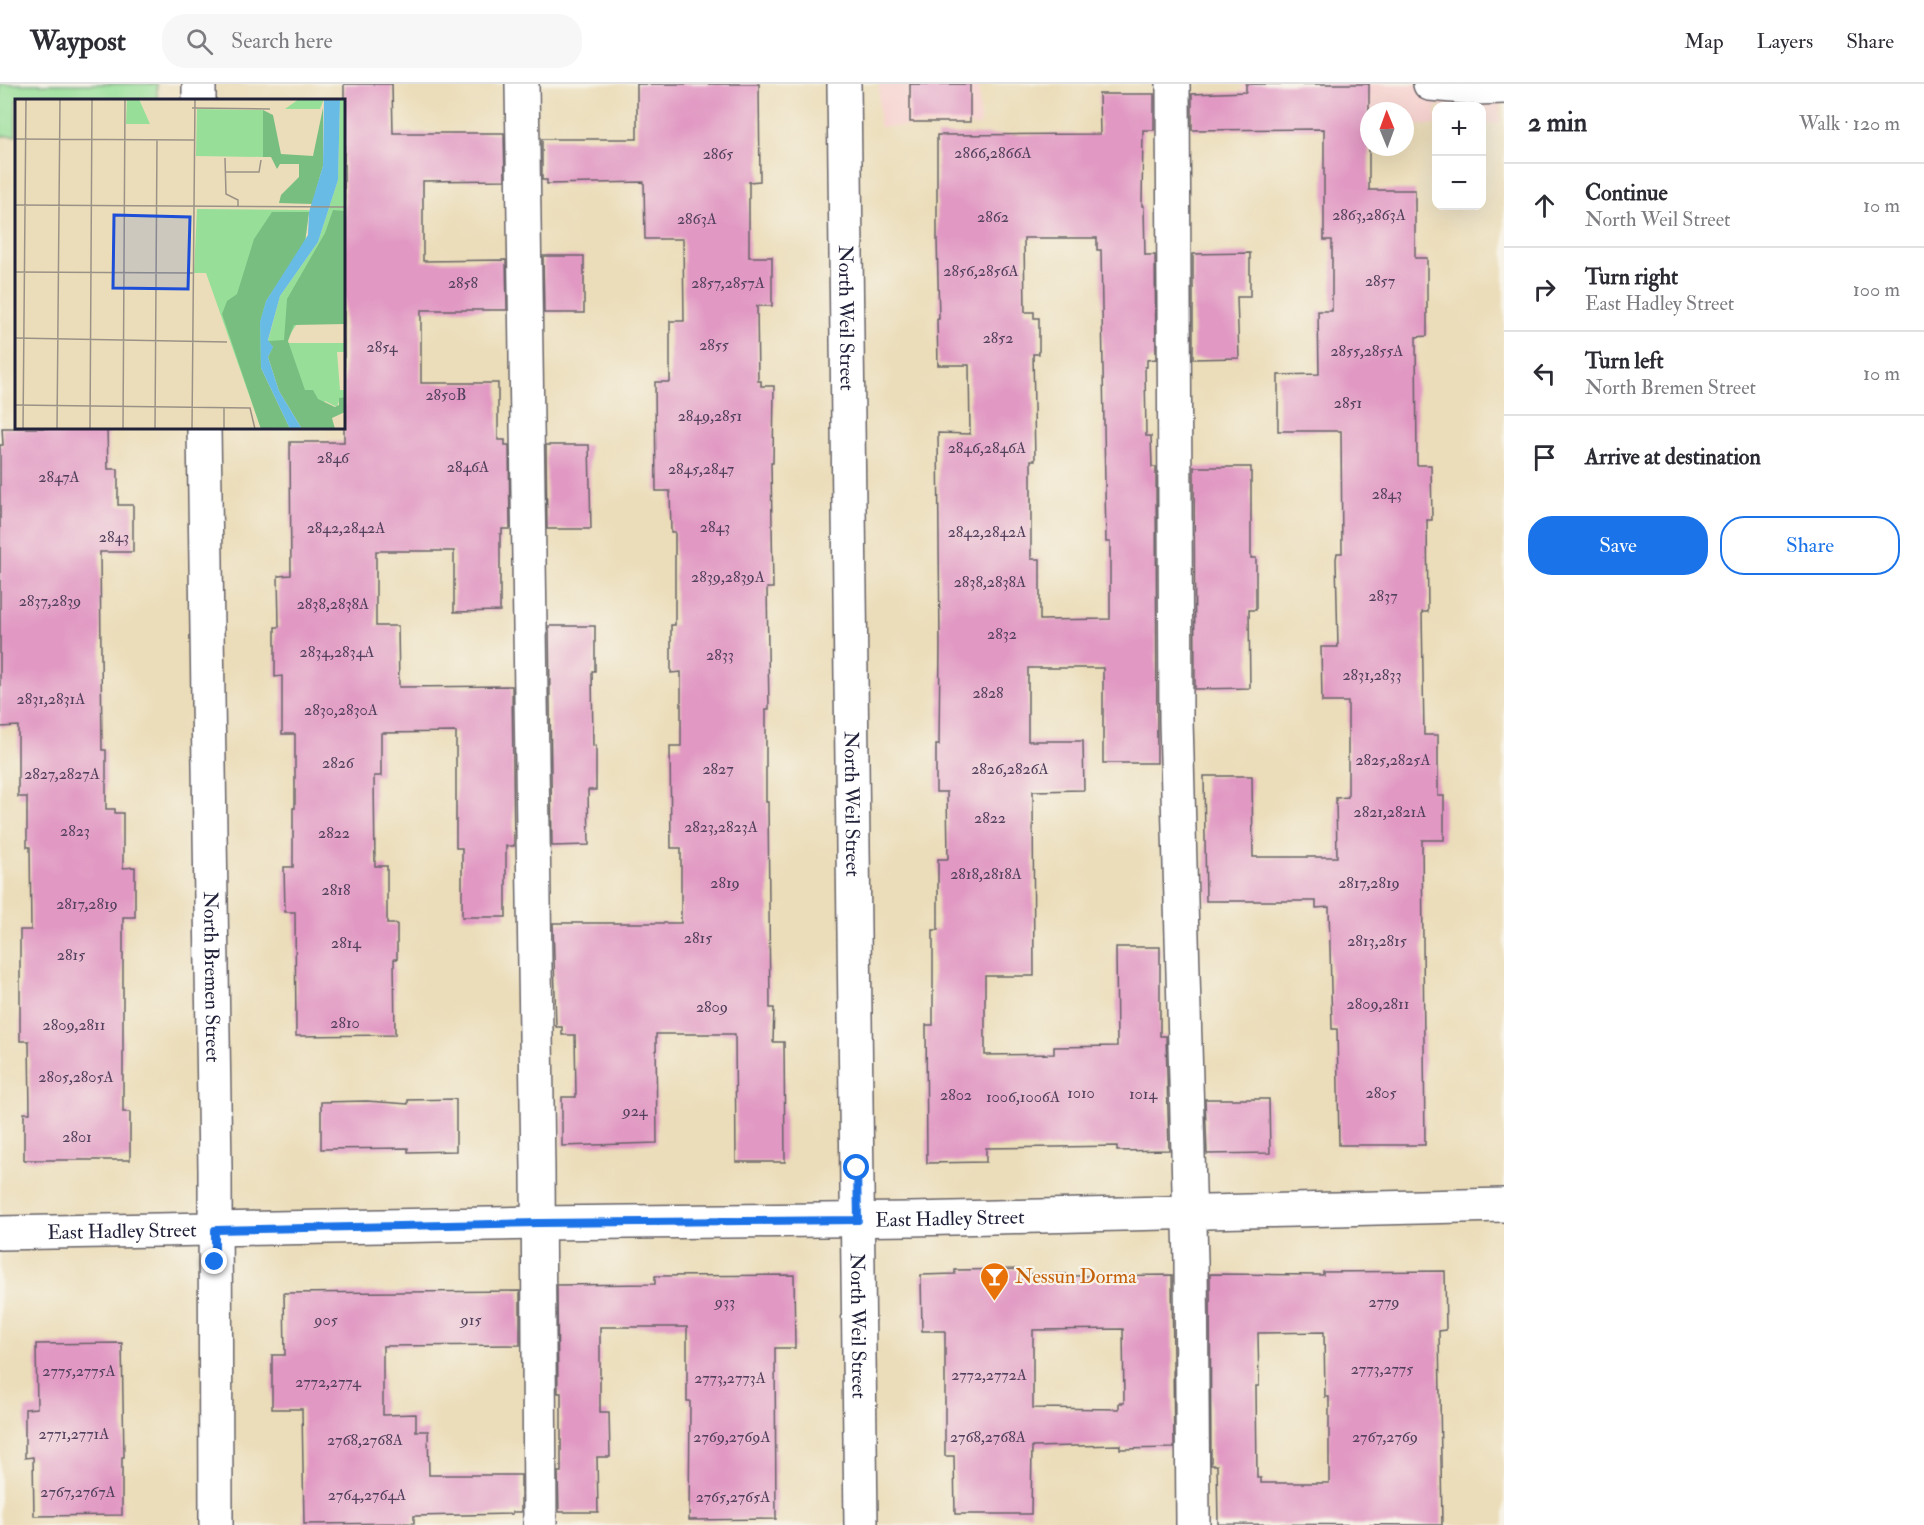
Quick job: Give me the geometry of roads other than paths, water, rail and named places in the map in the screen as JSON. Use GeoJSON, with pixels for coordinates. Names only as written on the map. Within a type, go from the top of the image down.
{"type":"FeatureCollection","features":[{"type":"Feature","properties":{"kind":"street"},"geometry":{"type":"LineString","coordinates":[[522,84],[540,1525]]}},
{"type":"Feature","properties":{"kind":"street","name":"North Weil Street"},"geometry":{"type":"LineString","coordinates":[[844,84],[861,1525]]}},
{"type":"Feature","properties":{"kind":"street"},"geometry":{"type":"LineString","coordinates":[[1173,84],[1176,722],[1190,1211],[1193,1525]]}},
{"type":"Feature","properties":{"kind":"street"},"geometry":{"type":"LineString","coordinates":[[1430,84],[1476,88],[1504,87]]}},
{"type":"Feature","properties":{"kind":"street","name":"North Bremen Street"},"geometry":{"type":"LineString","coordinates":[[204,429],[215,1230],[216,1525]]}},
{"type":"Feature","properties":{"kind":"street","name":"East Hadley Street"},"geometry":{"type":"LineString","coordinates":[[0,1233],[538,1223],[858,1220],[1504,1205]]}},
{"type":"Feature","properties":{"kind":"place","name":"Nessun Dorma"},"geometry":{"type":"Point","coordinates":[994,1302]}}]}
